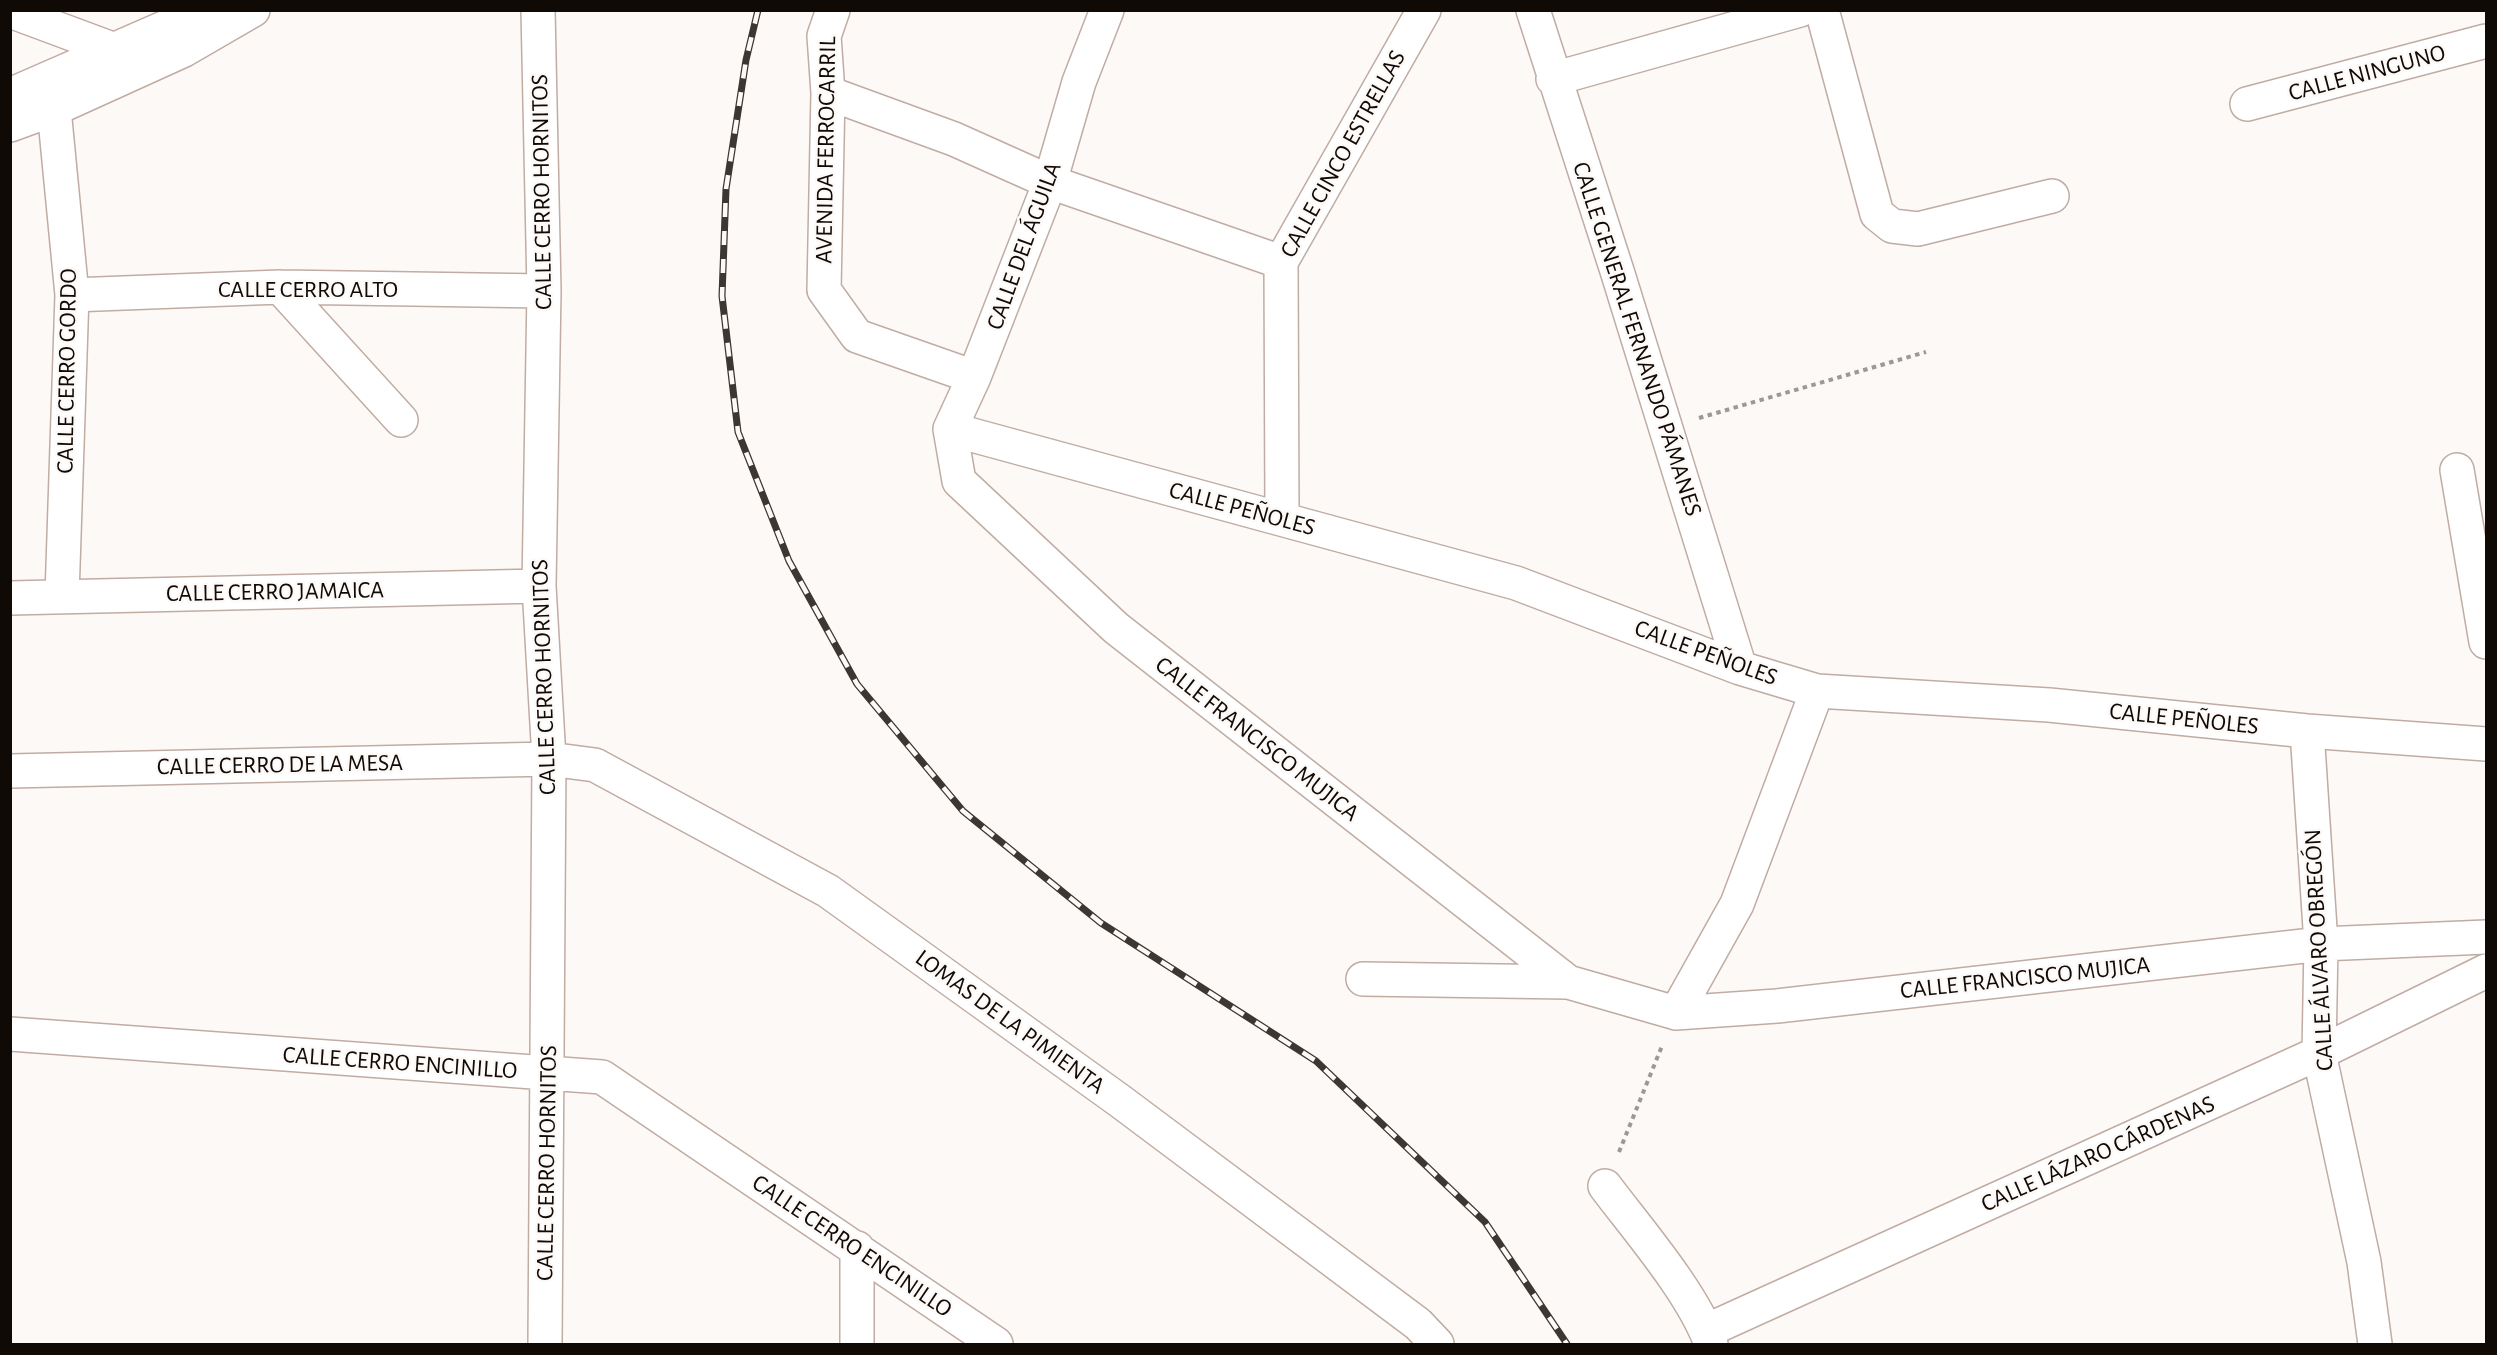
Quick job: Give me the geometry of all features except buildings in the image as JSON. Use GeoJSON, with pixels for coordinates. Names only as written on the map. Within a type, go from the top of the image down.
{"type":"FeatureCollection","features":[{"type":"Feature","properties":{"kind":"street"},"geometry":{"type":"LineString","coordinates":[[10,125],[54,110],[184,50],[253,10]]}},
{"type":"Feature","properties":{"kind":"street","name":"CALLE CERRO HORNITOS"},"geometry":{"type":"LineString","coordinates":[[538,10],[544,291],[540,586],[549,759],[549,1074],[545,1344]]}},
{"type":"Feature","properties":{"kind":"street","name":"AVENIDA FERROCARRIL"},"geometry":{"type":"LineString","coordinates":[[833,10],[824,36],[828,93],[824,290],[857,336],[974,377]]}},
{"type":"Feature","properties":{"kind":"street","name":"CALLE DEL ÁGUILA"},"geometry":{"type":"LineString","coordinates":[[950,429],[974,377],[1050,182],[1079,82],[1107,10]]}},
{"type":"Feature","properties":{"kind":"street","name":"CALLE CINCO ESTRELLAS"},"geometry":{"type":"LineString","coordinates":[[1282,518],[1281,262],[1424,10]]}},
{"type":"Feature","properties":{"kind":"street","name":"CALLE GENERAL FERNANDO PÁMANES"},"geometry":{"type":"LineString","coordinates":[[1533,10],[1740,668]]}},
{"type":"Feature","properties":{"kind":"street"},"geometry":{"type":"LineString","coordinates":[[1553,79],[1800,10]]}},
{"type":"Feature","properties":{"kind":"street"},"geometry":{"type":"LineString","coordinates":[[1822,10],[1877,214],[1884,220],[1892,226],[1918,229],[2052,196]]}},
{"type":"Feature","properties":{"kind":"street"},"geometry":{"type":"LineString","coordinates":[[10,11],[115,50]]}},
{"type":"Feature","properties":{"kind":"street"},"geometry":{"type":"LineString","coordinates":[[10,95],[203,11]]}},
{"type":"Feature","properties":{"kind":"street","name":"CALLE NINGUNO"},"geometry":{"type":"LineString","coordinates":[[2247,104],[2487,41]]}},
{"type":"Feature","properties":{"kind":"street"},"geometry":{"type":"LineString","coordinates":[[828,93],[954,139],[1050,182],[1281,262]]}},
{"type":"Feature","properties":{"kind":"street","name":"CALLE CERRO GORDO"},"geometry":{"type":"LineString","coordinates":[[54,110],[72,295],[62,596]]}},
{"type":"Feature","properties":{"kind":"street"},"geometry":{"type":"LineString","coordinates":[[280,287],[401,420]]}},
{"type":"Feature","properties":{"kind":"street","name":"CALLE CERRO ALTO"},"geometry":{"type":"LineString","coordinates":[[72,295],[280,287],[544,291]]}},
{"type":"Feature","properties":{"kind":"street","name":"CALLE PEÑOLES"},"geometry":{"type":"LineString","coordinates":[[950,429],[1516,583],[1740,668],[1817,691],[2049,705],[2307,731],[2487,744]]}},
{"type":"Feature","properties":{"kind":"street","name":"CALLE FRANCISCO MUJICA"},"geometry":{"type":"LineString","coordinates":[[950,429],[959,481],[1116,628],[1568,982]]}},
{"type":"Feature","properties":{"kind":"street"},"geometry":{"type":"LineString","coordinates":[[2457,470],[2487,642]]}},
{"type":"Feature","properties":{"kind":"street","name":"CALLE CERRO JAMAICA"},"geometry":{"type":"LineString","coordinates":[[10,598],[540,586]]}},
{"type":"Feature","properties":{"kind":"street"},"geometry":{"type":"LineString","coordinates":[[1676,1013],[1737,904],[1817,691]]}},
{"type":"Feature","properties":{"kind":"street","name":"CALLE ÁLVARO OBREGÓN"},"geometry":{"type":"LineString","coordinates":[[2307,731],[2321,944],[2319,1053],[2364,1262],[2375,1344]]}},
{"type":"Feature","properties":{"kind":"street","name":"CALLE CERRO DE LA MESA"},"geometry":{"type":"LineString","coordinates":[[10,771],[549,759]]}},
{"type":"Feature","properties":{"kind":"street","name":"LOMAS DE LA PIMIENTA"},"geometry":{"type":"LineString","coordinates":[[549,759],[595,765],[828,891],[1120,1101],[1418,1324],[1437,1344]]}},
{"type":"Feature","properties":{"kind":"street","name":"CALLE FRANCISCO MUJICA"},"geometry":{"type":"LineString","coordinates":[[1363,979],[1568,982],[1676,1013],[1777,1006],[2321,944],[2487,937]]}},
{"type":"Feature","properties":{"kind":"street","name":"CALLE LÁZARO CÁRDENAS"},"geometry":{"type":"LineString","coordinates":[[1708,1338],[2319,1053],[2487,971]]}},
{"type":"Feature","properties":{"kind":"street","name":"CALLE CERRO ENCINILLO"},"geometry":{"type":"LineString","coordinates":[[10,1034],[602,1077],[996,1344]]}},
{"type":"Feature","properties":{"kind":"street"},"geometry":{"type":"LineString","coordinates":[[1605,1186],[1662,1261],[1708,1338]]}},
{"type":"Feature","properties":{"kind":"street"},"geometry":{"type":"LineString","coordinates":[[857,1248],[857,1344]]}},
{"type":"Feature","properties":{"kind":"path"},"geometry":{"type":"LineString","coordinates":[[1666,428],[1926,352]]}},
{"type":"Feature","properties":{"kind":"path"},"geometry":{"type":"LineString","coordinates":[[1605,1186],[1676,1013]]}},
{"type":"Feature","properties":{"kind":"railway"},"geometry":{"type":"LineString","coordinates":[[758,10],[746,60],[726,189],[722,296],[738,432],[789,561],[857,684],[963,811],[1101,923],[1316,1061],[1485,1222],[1567,1344]]}}]}
